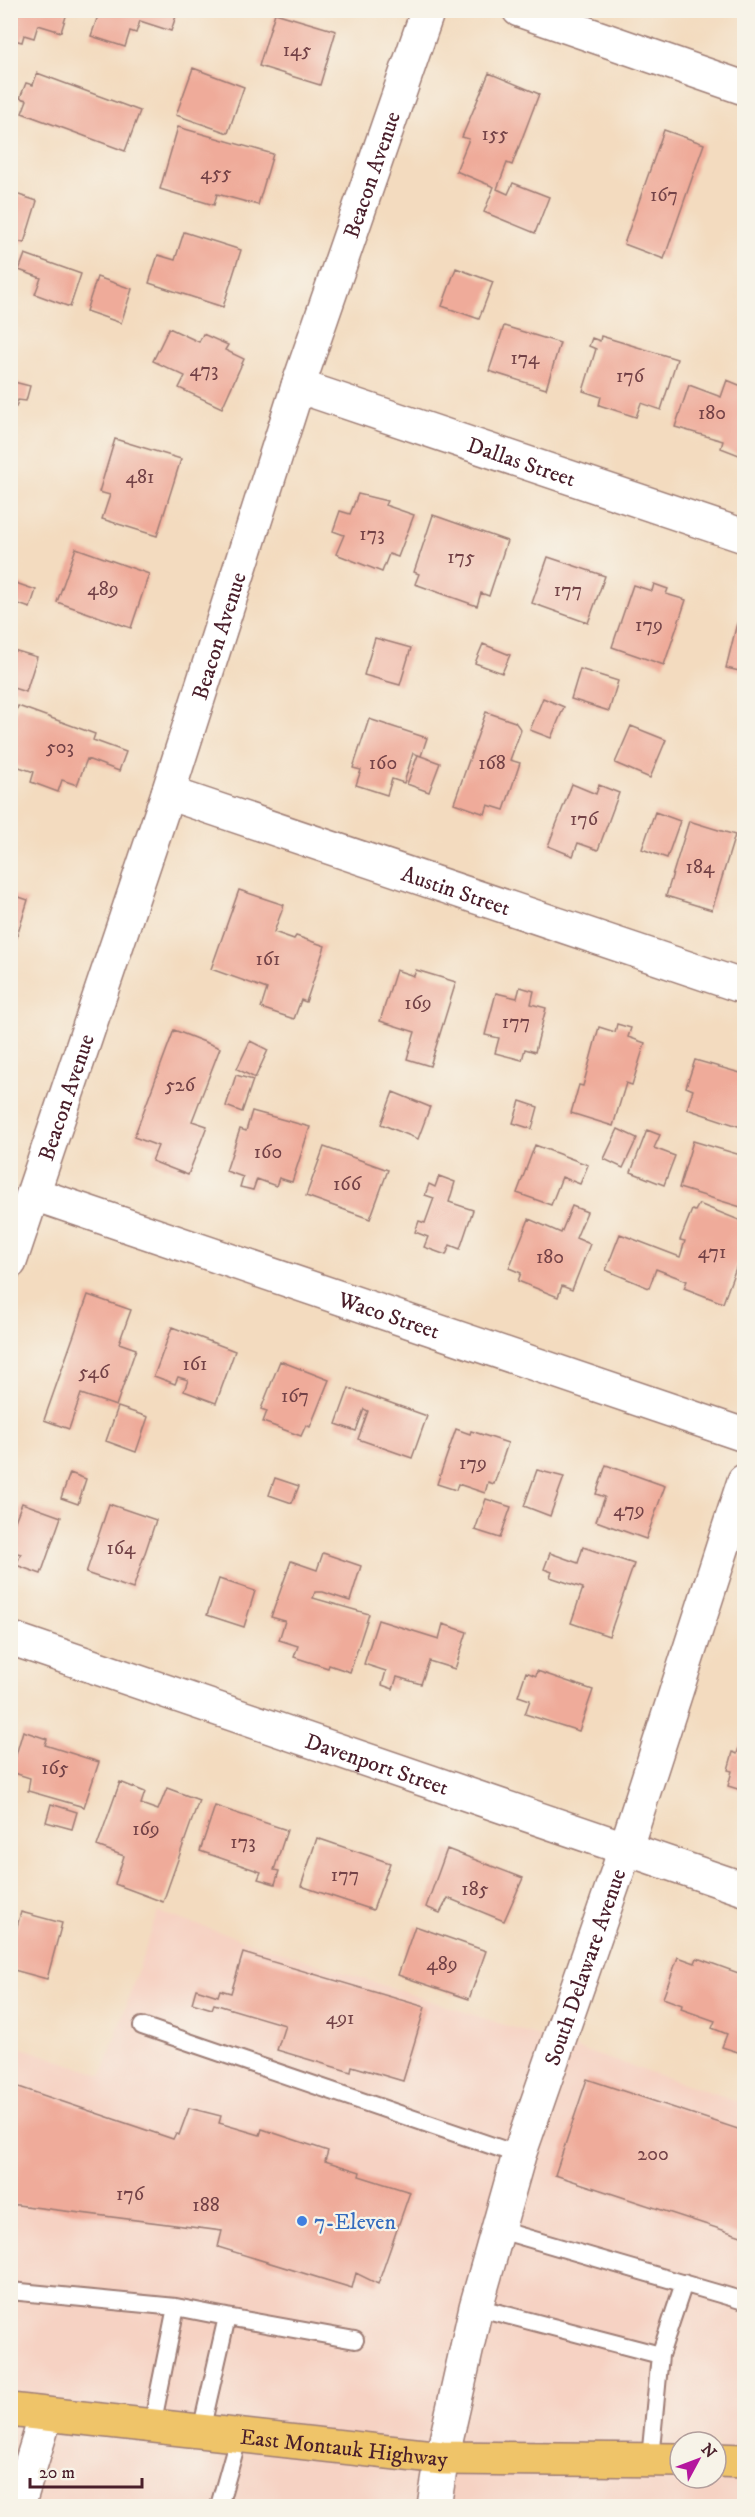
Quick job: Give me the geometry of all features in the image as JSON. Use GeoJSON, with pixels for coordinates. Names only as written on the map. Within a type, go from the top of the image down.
{"type":"FeatureCollection","features":[{"type":"Feature","properties":{"kind":"main road","name":"East Montauk Highway"},"geometry":{"type":"LineString","coordinates":[[10,2410],[442,2458],[665,2460]]}},
{"type":"Feature","properties":{"kind":"main road"},"geometry":{"type":"LineString","coordinates":[[728,2460],[744,2461]]}},
{"type":"Feature","properties":{"kind":"street","name":"Beacon Avenue"},"geometry":{"type":"LineString","coordinates":[[10,1262],[168,793],[298,386],[428,10]]}},
{"type":"Feature","properties":{"kind":"street"},"geometry":{"type":"LineString","coordinates":[[519,10],[744,87]]}},
{"type":"Feature","properties":{"kind":"street","name":"Dallas Street"},"geometry":{"type":"LineString","coordinates":[[298,386],[744,536]]}},
{"type":"Feature","properties":{"kind":"street","name":"Austin Street"},"geometry":{"type":"LineString","coordinates":[[168,793],[744,987]]}},
{"type":"Feature","properties":{"kind":"street","name":"Waco Street"},"geometry":{"type":"LineString","coordinates":[[34,1194],[744,1435]]}},
{"type":"Feature","properties":{"kind":"street","name":"South Delaware Avenue"},"geometry":{"type":"LineString","coordinates":[[434,2506],[442,2458],[496,2229],[519,2155],[627,1848],[744,1481]]}},
{"type":"Feature","properties":{"kind":"street","name":"Davenport Street"},"geometry":{"type":"LineString","coordinates":[[10,1638],[744,1889]]}},
{"type":"Feature","properties":{"kind":"street"},"geometry":{"type":"LineString","coordinates":[[18,2506],[46,2415]]}},
{"type":"Feature","properties":{"kind":"lane"},"geometry":{"type":"LineString","coordinates":[[142,2026],[519,2155]]}},
{"type":"Feature","properties":{"kind":"lane"},"geometry":{"type":"LineString","coordinates":[[496,2229],[744,2301]]}},
{"type":"Feature","properties":{"kind":"lane"},"geometry":{"type":"LineString","coordinates":[[665,2460],[660,2355],[684,2283]]}},
{"type":"Feature","properties":{"kind":"lane"},"geometry":{"type":"LineString","coordinates":[[10,2291],[176,2307],[355,2340]]}},
{"type":"Feature","properties":{"kind":"lane"},"geometry":{"type":"LineString","coordinates":[[152,2426],[176,2307]]}},
{"type":"Feature","properties":{"kind":"lane"},"geometry":{"type":"LineString","coordinates":[[476,2307],[660,2355]]}},
{"type":"Feature","properties":{"kind":"lane"},"geometry":{"type":"LineString","coordinates":[[201,2431],[227,2317]]}},
{"type":"Feature","properties":{"kind":"lane"},"geometry":{"type":"LineString","coordinates":[[219,2506],[239,2435]]}},
{"type":"Feature","properties":{"kind":"shaded area"},"geometry":{"type":"Polygon","coordinates":[[[158,1912],[744,2103],[744,2506],[11,2506],[11,2044],[102,2075],[158,1912]]]}},
{"type":"Feature","properties":{"kind":"building"},"geometry":{"type":"Polygon","coordinates":[[[10,10],[68,10],[61,32],[38,25],[34,38],[24,35],[22,42],[10,39],[10,10]]]}},
{"type":"Feature","properties":{"kind":"building"},"geometry":{"type":"Polygon","coordinates":[[[100,10],[178,10],[171,31],[140,21],[136,33],[130,31],[125,47],[91,36],[100,10]]]}},
{"type":"Feature","properties":{"kind":"building"},"geometry":{"type":"Polygon","coordinates":[[[275,13],[336,31],[320,85],[259,66],[275,13]]]}},
{"type":"Feature","properties":{"kind":"building"},"geometry":{"type":"Polygon","coordinates":[[[193,68],[244,87],[228,133],[176,115],[193,68]]]}},
{"type":"Feature","properties":{"kind":"building"},"geometry":{"type":"Polygon","coordinates":[[[37,73],[140,111],[125,151],[22,113],[27,100],[20,98],[26,83],[33,85],[37,73]]]}},
{"type":"Feature","properties":{"kind":"building"},"geometry":{"type":"Polygon","coordinates":[[[489,73],[539,94],[512,165],[507,163],[497,189],[508,194],[513,183],[549,197],[535,233],[484,212],[494,187],[456,171],[469,139],[462,137],[489,73]]]}},
{"type":"Feature","properties":{"kind":"building"},"geometry":{"type":"Polygon","coordinates":[[[178,127],[273,154],[258,205],[217,194],[214,205],[160,189],[178,127]]]}},
{"type":"Feature","properties":{"kind":"building"},"geometry":{"type":"Polygon","coordinates":[[[664,130],[704,144],[664,259],[624,244],[664,130]]]}},
{"type":"Feature","properties":{"kind":"building"},"geometry":{"type":"Polygon","coordinates":[[[10,192],[37,201],[24,243],[10,239],[10,192]]]}},
{"type":"Feature","properties":{"kind":"building"},"geometry":{"type":"Polygon","coordinates":[[[184,232],[241,250],[223,307],[149,283],[158,255],[175,260],[184,232]]]}},
{"type":"Feature","properties":{"kind":"building"},"geometry":{"type":"Polygon","coordinates":[[[25,254],[81,274],[70,307],[35,294],[41,278],[19,270],[25,254]]]}},
{"type":"Feature","properties":{"kind":"building"},"geometry":{"type":"Polygon","coordinates":[[[456,268],[493,282],[479,319],[442,306],[456,268]]]}},
{"type":"Feature","properties":{"kind":"building"},"geometry":{"type":"Polygon","coordinates":[[[97,277],[132,289],[121,323],[86,311],[97,277]]]}},
{"type":"Feature","properties":{"kind":"building"},"geometry":{"type":"Polygon","coordinates":[[[504,326],[560,343],[546,389],[489,371],[504,326]]]}},
{"type":"Feature","properties":{"kind":"building"},"geometry":{"type":"Polygon","coordinates":[[[169,328],[199,342],[203,334],[228,345],[225,350],[244,359],[222,408],[179,388],[185,376],[153,361],[169,328]]]}},
{"type":"Feature","properties":{"kind":"building"},"geometry":{"type":"Polygon","coordinates":[[[601,336],[677,359],[661,410],[641,403],[636,417],[599,405],[601,397],[583,391],[596,349],[589,346],[592,338],[600,341],[601,336]]]}},
{"type":"Feature","properties":{"kind":"building"},"geometry":{"type":"Polygon","coordinates":[[[727,380],[744,387],[744,457],[721,448],[723,441],[675,427],[689,385],[721,397],[727,380]]]}},
{"type":"Feature","properties":{"kind":"building"},"geometry":{"type":"Polygon","coordinates":[[[10,381],[30,386],[26,401],[18,400],[16,407],[10,405],[10,381]]]}},
{"type":"Feature","properties":{"kind":"building"},"geometry":{"type":"Polygon","coordinates":[[[115,439],[181,459],[157,536],[102,519],[110,495],[99,492],[115,439]]]}},
{"type":"Feature","properties":{"kind":"building"},"geometry":{"type":"Polygon","coordinates":[[[358,494],[387,501],[385,505],[414,515],[398,557],[389,554],[382,572],[336,554],[344,535],[333,531],[340,511],[350,514],[358,494]]]}},
{"type":"Feature","properties":{"kind":"building"},"geometry":{"type":"Polygon","coordinates":[[[433,515],[507,541],[489,596],[481,593],[477,606],[415,584],[419,574],[414,572],[433,515]]]}},
{"type":"Feature","properties":{"kind":"building"},"geometry":{"type":"Polygon","coordinates":[[[76,548],[149,574],[131,628],[57,602],[76,548]]]}},
{"type":"Feature","properties":{"kind":"building"},"geometry":{"type":"Polygon","coordinates":[[[548,557],[605,576],[588,623],[532,603],[548,557]]]}},
{"type":"Feature","properties":{"kind":"building"},"geometry":{"type":"Polygon","coordinates":[[[10,581],[36,590],[30,608],[10,601],[10,581]]]}},
{"type":"Feature","properties":{"kind":"building"},"geometry":{"type":"Polygon","coordinates":[[[654,584],[668,589],[666,594],[686,600],[664,665],[612,647],[633,585],[652,591],[654,584]]]}},
{"type":"Feature","properties":{"kind":"building"},"geometry":{"type":"Polygon","coordinates":[[[737,623],[744,625],[744,672],[726,668],[737,623]]]}},
{"type":"Feature","properties":{"kind":"building"},"geometry":{"type":"Polygon","coordinates":[[[375,638],[411,648],[400,685],[364,675],[375,638]]]}},
{"type":"Feature","properties":{"kind":"building"},"geometry":{"type":"Polygon","coordinates":[[[483,644],[510,655],[502,673],[475,663],[483,644]]]}},
{"type":"Feature","properties":{"kind":"building"},"geometry":{"type":"Polygon","coordinates":[[[10,649],[37,657],[26,692],[10,687],[10,649]]]}},
{"type":"Feature","properties":{"kind":"building"},"geometry":{"type":"Polygon","coordinates":[[[580,669],[618,681],[609,711],[571,699],[580,669]]]}},
{"type":"Feature","properties":{"kind":"building"},"geometry":{"type":"Polygon","coordinates":[[[543,698],[564,707],[551,738],[530,730],[543,698]]]}},
{"type":"Feature","properties":{"kind":"building"},"geometry":{"type":"Polygon","coordinates":[[[18,706],[95,734],[93,740],[126,752],[119,771],[87,759],[77,785],[62,780],[58,792],[31,782],[34,772],[10,764],[10,712],[15,714],[18,706]]]}},
{"type":"Feature","properties":{"kind":"building"},"geometry":{"type":"Polygon","coordinates":[[[486,712],[515,722],[521,730],[510,760],[520,763],[504,810],[488,805],[485,814],[454,803],[486,712]]]}},
{"type":"Feature","properties":{"kind":"building"},"geometry":{"type":"Polygon","coordinates":[[[369,719],[427,738],[421,756],[413,753],[404,783],[392,779],[387,795],[356,785],[361,770],[353,768],[369,719]]]}},
{"type":"Feature","properties":{"kind":"building"},"geometry":{"type":"Polygon","coordinates":[[[631,726],[666,740],[650,778],[615,763],[631,726]]]}},
{"type":"Feature","properties":{"kind":"building"},"geometry":{"type":"Polygon","coordinates":[[[418,755],[440,763],[429,792],[407,784],[418,755]]]}},
{"type":"Feature","properties":{"kind":"building"},"geometry":{"type":"Polygon","coordinates":[[[572,784],[596,794],[599,785],[619,793],[598,850],[578,843],[573,856],[548,846],[572,784]]]}},
{"type":"Feature","properties":{"kind":"building"},"geometry":{"type":"Polygon","coordinates":[[[655,812],[680,821],[667,858],[642,849],[655,812]]]}},
{"type":"Feature","properties":{"kind":"building"},"geometry":{"type":"Polygon","coordinates":[[[689,821],[735,835],[712,910],[666,896],[689,821]]]}},
{"type":"Feature","properties":{"kind":"building"},"geometry":{"type":"Polygon","coordinates":[[[239,890],[284,905],[274,932],[294,939],[296,936],[325,946],[306,1002],[301,1000],[294,1019],[261,1008],[267,989],[211,969],[239,890]]]}},
{"type":"Feature","properties":{"kind":"building"},"geometry":{"type":"Polygon","coordinates":[[[10,894],[28,900],[11,956],[10,956],[10,894]]]}},
{"type":"Feature","properties":{"kind":"building"},"geometry":{"type":"Polygon","coordinates":[[[396,970],[414,976],[416,970],[456,982],[430,1066],[407,1059],[415,1032],[380,1021],[396,970]]]}},
{"type":"Feature","properties":{"kind":"building"},"geometry":{"type":"Polygon","coordinates":[[[520,987],[534,991],[531,1004],[546,1008],[535,1052],[525,1049],[522,1060],[495,1053],[499,1038],[485,1035],[496,993],[517,998],[520,987]]]}},
{"type":"Feature","properties":{"kind":"building"},"geometry":{"type":"Polygon","coordinates":[[[617,1024],[631,1028],[628,1037],[645,1043],[632,1085],[626,1083],[613,1126],[571,1113],[579,1085],[583,1086],[599,1027],[615,1032],[617,1024]]]}},
{"type":"Feature","properties":{"kind":"building"},"geometry":{"type":"Polygon","coordinates":[[[174,1030],[220,1048],[192,1121],[207,1126],[188,1175],[152,1161],[158,1146],[134,1137],[174,1030]]]}},
{"type":"Feature","properties":{"kind":"building"},"geometry":{"type":"Polygon","coordinates":[[[250,1041],[268,1050],[255,1078],[237,1069],[250,1041]]]}},
{"type":"Feature","properties":{"kind":"building"},"geometry":{"type":"Polygon","coordinates":[[[695,1060],[744,1074],[744,1128],[687,1109],[693,1090],[686,1087],[695,1060]]]}},
{"type":"Feature","properties":{"kind":"building"},"geometry":{"type":"Polygon","coordinates":[[[236,1075],[253,1080],[242,1112],[226,1106],[236,1075]]]}},
{"type":"Feature","properties":{"kind":"building"},"geometry":{"type":"Polygon","coordinates":[[[393,1092],[430,1107],[418,1139],[381,1124],[393,1092]]]}},
{"type":"Feature","properties":{"kind":"building"},"geometry":{"type":"Polygon","coordinates":[[[520,1101],[538,1107],[532,1129],[513,1123],[520,1101]]]}},
{"type":"Feature","properties":{"kind":"building"},"geometry":{"type":"Polygon","coordinates":[[[252,1111],[310,1127],[292,1182],[279,1178],[276,1186],[257,1179],[253,1190],[240,1187],[243,1177],[226,1171],[240,1129],[246,1131],[252,1111]]]}},
{"type":"Feature","properties":{"kind":"building"},"geometry":{"type":"Polygon","coordinates":[[[618,1129],[637,1138],[623,1168],[604,1159],[618,1129]]]}},
{"type":"Feature","properties":{"kind":"building"},"geometry":{"type":"Polygon","coordinates":[[[647,1130],[660,1135],[654,1148],[675,1156],[664,1185],[631,1172],[647,1130]]]}},
{"type":"Feature","properties":{"kind":"building"},"geometry":{"type":"Polygon","coordinates":[[[693,1141],[744,1156],[744,1208],[679,1188],[693,1141]]]}},
{"type":"Feature","properties":{"kind":"building"},"geometry":{"type":"Polygon","coordinates":[[[535,1145],[588,1165],[580,1184],[562,1177],[551,1205],[517,1193],[535,1145]]]}},
{"type":"Feature","properties":{"kind":"building"},"geometry":{"type":"Polygon","coordinates":[[[324,1147],[388,1170],[370,1219],[306,1196],[324,1147]]]}},
{"type":"Feature","properties":{"kind":"building"},"geometry":{"type":"Polygon","coordinates":[[[439,1176],[455,1182],[449,1202],[473,1210],[460,1249],[450,1245],[446,1255],[424,1247],[428,1237],[415,1232],[419,1221],[425,1223],[434,1198],[425,1195],[429,1184],[435,1187],[439,1176]]]}},
{"type":"Feature","properties":{"kind":"building"},"geometry":{"type":"Polygon","coordinates":[[[699,1204],[744,1222],[744,1246],[723,1303],[684,1288],[687,1281],[656,1269],[649,1288],[606,1270],[620,1234],[680,1257],[685,1241],[680,1240],[692,1210],[695,1211],[699,1204]]]}},
{"type":"Feature","properties":{"kind":"building"},"geometry":{"type":"Polygon","coordinates":[[[572,1206],[587,1212],[576,1238],[590,1244],[572,1290],[562,1286],[558,1297],[518,1281],[521,1273],[509,1268],[529,1219],[561,1233],[572,1206]]]}},
{"type":"Feature","properties":{"kind":"building"},"geometry":{"type":"Polygon","coordinates":[[[88,1295],[131,1310],[119,1343],[136,1349],[116,1406],[81,1394],[69,1429],[44,1420],[88,1295]]]}},
{"type":"Feature","properties":{"kind":"building"},"geometry":{"type":"Polygon","coordinates":[[[172,1327],[235,1351],[216,1403],[184,1391],[188,1380],[178,1377],[175,1384],[154,1376],[172,1327]]]}},
{"type":"Feature","properties":{"kind":"building"},"geometry":{"type":"Polygon","coordinates":[[[280,1361],[329,1380],[310,1427],[306,1425],[301,1436],[263,1422],[267,1411],[261,1409],[280,1361]]]}},
{"type":"Feature","properties":{"kind":"building"},"geometry":{"type":"Polygon","coordinates":[[[349,1388],[427,1416],[412,1458],[358,1439],[368,1411],[364,1409],[356,1431],[336,1424],[349,1388]]]}},
{"type":"Feature","properties":{"kind":"building"},"geometry":{"type":"Polygon","coordinates":[[[118,1407],[148,1417],[136,1452],[106,1441],[118,1407]]]}},
{"type":"Feature","properties":{"kind":"building"},"geometry":{"type":"Polygon","coordinates":[[[456,1429],[470,1434],[471,1431],[508,1443],[494,1484],[488,1482],[485,1493],[458,1484],[456,1490],[437,1484],[456,1429]]]}},
{"type":"Feature","properties":{"kind":"building"},"geometry":{"type":"Polygon","coordinates":[[[606,1465],[665,1486],[646,1539],[596,1521],[605,1497],[596,1494],[606,1465]]]}},
{"type":"Feature","properties":{"kind":"building"},"geometry":{"type":"Polygon","coordinates":[[[537,1470],[564,1477],[550,1516],[524,1506],[537,1470]]]}},
{"type":"Feature","properties":{"kind":"building"},"geometry":{"type":"Polygon","coordinates":[[[70,1473],[86,1479],[78,1504],[61,1498],[70,1473]]]}},
{"type":"Feature","properties":{"kind":"building"},"geometry":{"type":"Polygon","coordinates":[[[275,1478],[299,1486],[292,1503],[269,1495],[275,1478]]]}},
{"type":"Feature","properties":{"kind":"building"},"geometry":{"type":"Polygon","coordinates":[[[486,1499],[511,1507],[500,1538],[475,1530],[486,1499]]]}},
{"type":"Feature","properties":{"kind":"building"},"geometry":{"type":"Polygon","coordinates":[[[22,1503],[61,1517],[41,1574],[16,1565],[21,1554],[10,1551],[10,1534],[22,1503]]]}},
{"type":"Feature","properties":{"kind":"building"},"geometry":{"type":"Polygon","coordinates":[[[109,1504],[156,1520],[133,1589],[86,1573],[109,1504]]]}},
{"type":"Feature","properties":{"kind":"building"},"geometry":{"type":"Polygon","coordinates":[[[583,1547],[634,1564],[609,1636],[571,1623],[583,1588],[550,1577],[552,1572],[544,1569],[550,1553],[578,1563],[583,1547]]]}},
{"type":"Feature","properties":{"kind":"building"},"geometry":{"type":"Polygon","coordinates":[[[323,1553],[361,1566],[350,1601],[323,1592],[315,1592],[313,1598],[369,1614],[350,1672],[329,1665],[328,1668],[294,1657],[298,1646],[279,1640],[285,1621],[271,1617],[291,1561],[317,1570],[323,1553]]]}},
{"type":"Feature","properties":{"kind":"building"},"geometry":{"type":"Polygon","coordinates":[[[219,1579],[255,1591],[244,1627],[207,1615],[219,1579]]]}},
{"type":"Feature","properties":{"kind":"building"},"geometry":{"type":"Polygon","coordinates":[[[378,1620],[439,1639],[443,1624],[467,1632],[455,1669],[429,1661],[421,1684],[397,1677],[393,1689],[382,1685],[386,1671],[364,1664],[378,1620]]]}},
{"type":"Feature","properties":{"kind":"building"},"geometry":{"type":"Polygon","coordinates":[[[537,1671],[593,1690],[579,1731],[525,1714],[530,1700],[518,1696],[526,1672],[536,1676],[537,1671]]]}},
{"type":"Feature","properties":{"kind":"building"},"geometry":{"type":"Polygon","coordinates":[[[23,1731],[47,1739],[45,1745],[99,1762],[84,1807],[28,1791],[30,1778],[11,1772],[23,1731]]]}},
{"type":"Feature","properties":{"kind":"building"},"geometry":{"type":"Polygon","coordinates":[[[744,1732],[744,1791],[728,1786],[732,1771],[728,1770],[733,1752],[737,1754],[744,1732]]]}},
{"type":"Feature","properties":{"kind":"building"},"geometry":{"type":"Polygon","coordinates":[[[120,1782],[145,1792],[141,1804],[158,1810],[167,1788],[199,1800],[163,1902],[115,1884],[124,1856],[97,1846],[120,1782]]]}},
{"type":"Feature","properties":{"kind":"building"},"geometry":{"type":"Polygon","coordinates":[[[51,1804],[77,1812],[72,1829],[46,1822],[51,1804]]]}},
{"type":"Feature","properties":{"kind":"building"},"geometry":{"type":"Polygon","coordinates":[[[215,1806],[287,1830],[274,1870],[279,1871],[275,1884],[258,1879],[261,1872],[200,1851],[215,1806]]]}},
{"type":"Feature","properties":{"kind":"building"},"geometry":{"type":"Polygon","coordinates":[[[317,1838],[390,1863],[373,1910],[301,1886],[317,1838]]]}},
{"type":"Feature","properties":{"kind":"building"},"geometry":{"type":"Polygon","coordinates":[[[447,1849],[523,1878],[504,1921],[448,1898],[440,1913],[426,1907],[447,1849]]]}},
{"type":"Feature","properties":{"kind":"building"},"geometry":{"type":"Polygon","coordinates":[[[21,1912],[62,1923],[47,1979],[10,1969],[10,1951],[21,1912]]]}},
{"type":"Feature","properties":{"kind":"building"},"geometry":{"type":"Polygon","coordinates":[[[415,1926],[486,1951],[469,1999],[398,1975],[415,1926]]]}},
{"type":"Feature","properties":{"kind":"building"},"geometry":{"type":"Polygon","coordinates":[[[243,1953],[425,2007],[403,2081],[352,2066],[351,2072],[277,2050],[285,2025],[214,2004],[212,2009],[192,2003],[196,1989],[218,1996],[220,1990],[231,1993],[243,1953]]]}},
{"type":"Feature","properties":{"kind":"building"},"geometry":{"type":"Polygon","coordinates":[[[678,1957],[695,1963],[697,1958],[744,1975],[744,2054],[722,2047],[727,2034],[712,2028],[715,2021],[681,2009],[682,2005],[663,1998],[678,1957]]]}},
{"type":"Feature","properties":{"kind":"building"},"geometry":{"type":"Polygon","coordinates":[[[587,2079],[744,2131],[744,2237],[555,2175],[587,2079]]]}},
{"type":"Feature","properties":{"kind":"building"},"geometry":{"type":"Polygon","coordinates":[[[10,2084],[173,2139],[176,2133],[179,2135],[189,2108],[221,2116],[219,2123],[260,2135],[262,2129],[328,2151],[325,2161],[360,2172],[359,2176],[410,2192],[378,2284],[356,2273],[352,2288],[218,2247],[222,2231],[10,2204],[10,2084]]]}},
{"type":"Feature","properties":{"kind":"place","name":"7-Eleven"},"geometry":{"type":"Point","coordinates":[302,2221]}}]}
